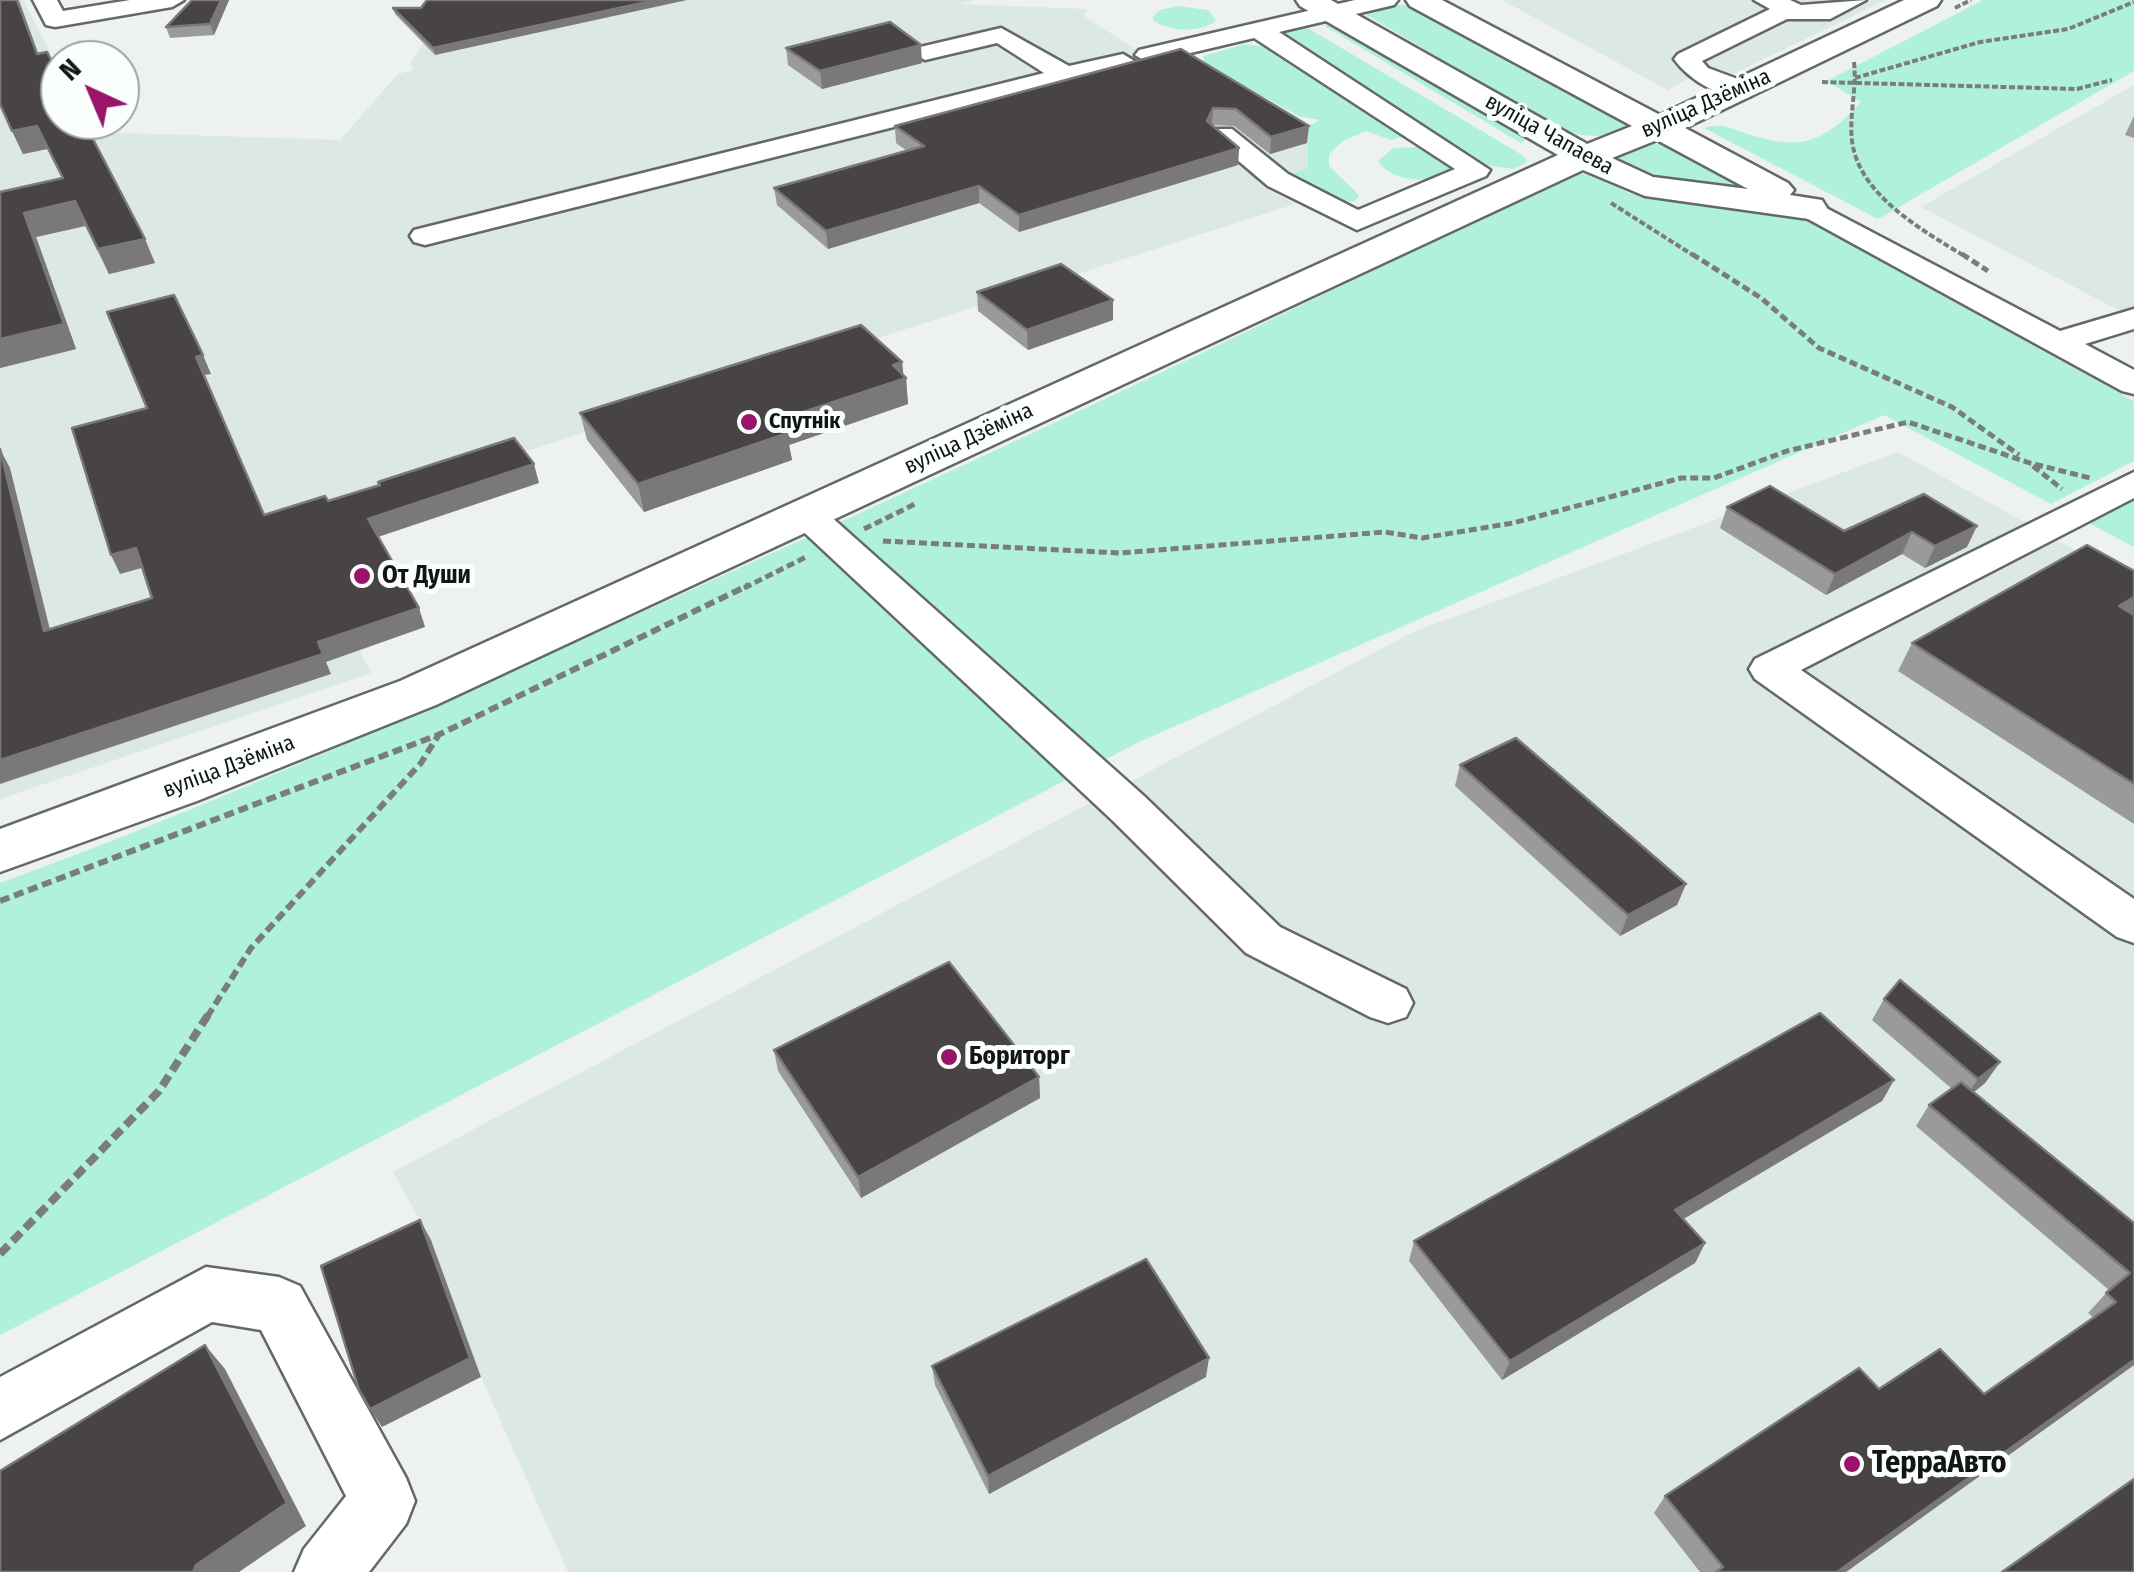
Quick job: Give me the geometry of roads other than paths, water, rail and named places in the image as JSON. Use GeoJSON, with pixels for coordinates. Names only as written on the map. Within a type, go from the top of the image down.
{"type":"FeatureCollection","features":[{"type":"Feature","properties":{"kind":"main road","name":"вуліца Чапаева"},"geometry":{"type":"LineString","coordinates":[[1420,0],[1810,208]]}},
{"type":"Feature","properties":{"kind":"main road","name":"вуліца Дзёміна"},"geometry":{"type":"LineString","coordinates":[[0,851],[178,787],[418,693],[823,527],[1395,243],[1584,156],[1742,90],[1926,0]]}},
{"type":"Feature","properties":{"kind":"main road","name":"вуліца Чапаева"},"geometry":{"type":"LineString","coordinates":[[1320,6],[1644,186],[1810,208]]}},
{"type":"Feature","properties":{"kind":"street"},"geometry":{"type":"LineString","coordinates":[[44,0],[56,20],[172,0]]}},
{"type":"Feature","properties":{"kind":"street"},"geometry":{"type":"LineString","coordinates":[[1148,55],[1257,29],[1320,6],[1386,0]]}},
{"type":"Feature","properties":{"kind":"street"},"geometry":{"type":"LineString","coordinates":[[1742,90],[1699,73],[1687,60],[1775,6],[1830,12],[1854,0]]}},
{"type":"Feature","properties":{"kind":"street"},"geometry":{"type":"LineString","coordinates":[[1257,29],[1476,170],[1357,221]]}},
{"type":"Feature","properties":{"kind":"street"},"geometry":{"type":"LineString","coordinates":[[925,53],[1001,35],[1065,76]]}},
{"type":"Feature","properties":{"kind":"street"},"geometry":{"type":"LineString","coordinates":[[425,236],[1122,62]]}},
{"type":"Feature","properties":{"kind":"street"},"geometry":{"type":"LineString","coordinates":[[1222,135],[1278,180],[1395,243]]}},
{"type":"Feature","properties":{"kind":"street","name":"вуліца Чапаева"},"geometry":{"type":"LineString","coordinates":[[1810,208],[2134,384]]}},
{"type":"Feature","properties":{"kind":"street"},"geometry":{"type":"LineString","coordinates":[[2056,342],[2134,320]]}},
{"type":"Feature","properties":{"kind":"street"},"geometry":{"type":"LineString","coordinates":[[2130,486],[1770,669],[2134,924]]}},
{"type":"Feature","properties":{"kind":"street"},"geometry":{"type":"LineString","coordinates":[[823,527],[1128,808],[1263,940],[1388,1003]]}},
{"type":"Feature","properties":{"kind":"street"},"geometry":{"type":"LineString","coordinates":[[0,1410],[206,1294],[279,1304],[384,1502],[327,1572]]}},
{"type":"Feature","properties":{"kind":"place","name":"Спутнік"},"geometry":{"type":"Point","coordinates":[749,422]}},
{"type":"Feature","properties":{"kind":"place","name":"От Души"},"geometry":{"type":"Point","coordinates":[362,576]}},
{"type":"Feature","properties":{"kind":"place","name":"Бориторг"},"geometry":{"type":"Point","coordinates":[949,1057]}},
{"type":"Feature","properties":{"kind":"place","name":"ТерраАвто"},"geometry":{"type":"Point","coordinates":[1852,1464]}}]}
